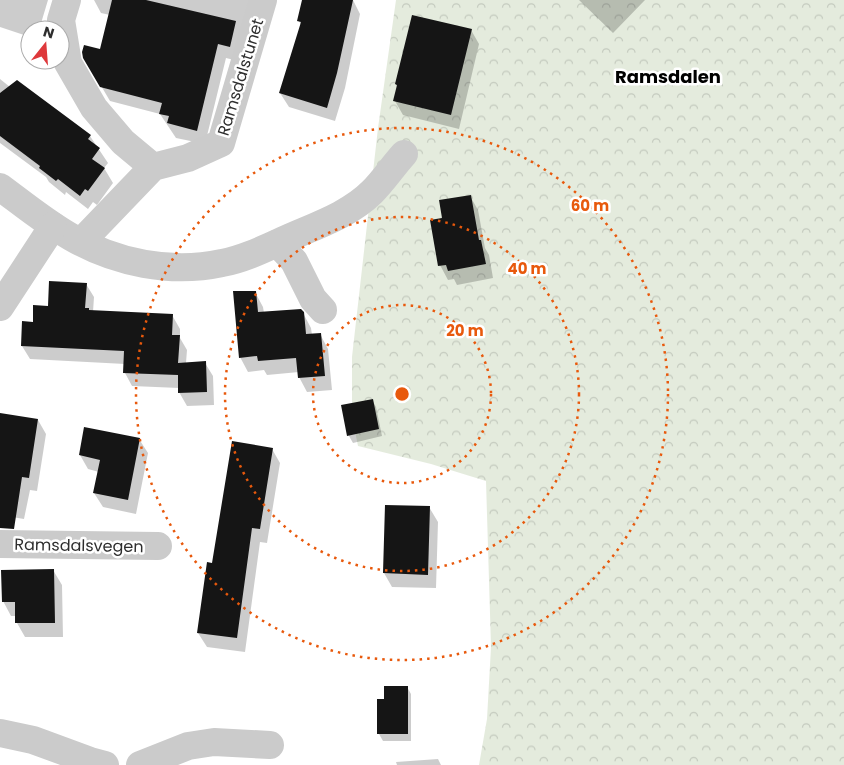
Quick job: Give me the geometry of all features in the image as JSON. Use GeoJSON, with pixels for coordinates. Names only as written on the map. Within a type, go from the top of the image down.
{"type":"FeatureCollection","features":[{"type":"Feature","properties":{"kind":"street"},"geometry":{"type":"LineString","coordinates":[[67,0],[61,20],[68,63],[94,108],[123,142],[153,167],[81,242]]}},
{"type":"Feature","properties":{"kind":"street","name":"Ramsdalstunet"},"geometry":{"type":"LineString","coordinates":[[153,167],[188,158],[221,143],[263,0]]}},
{"type":"Feature","properties":{"kind":"street"},"geometry":{"type":"LineString","coordinates":[[0,186],[53,226],[96,250],[122,259],[158,266],[190,268],[223,263],[277,243],[329,220],[354,206],[372,192],[404,154]]}},
{"type":"Feature","properties":{"kind":"street"},"geometry":{"type":"LineString","coordinates":[[0,307],[53,226]]}},
{"type":"Feature","properties":{"kind":"street"},"geometry":{"type":"LineString","coordinates":[[277,243],[294,260],[313,299],[323,310]]}},
{"type":"Feature","properties":{"kind":"street","name":"Ramsdalsvegen"},"geometry":{"type":"LineString","coordinates":[[0,544],[158,546]]}},
{"type":"Feature","properties":{"kind":"street"},"geometry":{"type":"LineString","coordinates":[[0,733],[33,740],[90,762],[105,765]]}},
{"type":"Feature","properties":{"kind":"street"},"geometry":{"type":"LineString","coordinates":[[140,765],[188,746],[214,742],[270,745]]}},
{"type":"Feature","properties":{"kind":"green space"},"geometry":{"type":"Polygon","coordinates":[[[396,0],[844,0],[844,765],[479,765],[487,719],[491,647],[486,481],[431,464],[358,446],[352,416],[352,357],[378,128],[396,0]]]}},
{"type":"Feature","properties":{"kind":"building"},"geometry":{"type":"Polygon","coordinates":[[[112,0],[146,0],[236,21],[230,47],[218,44],[197,131],[167,123],[169,116],[159,114],[162,103],[100,87],[83,58],[82,52],[84,45],[100,49],[112,0]]]}},
{"type":"Feature","properties":{"kind":"building"},"geometry":{"type":"Polygon","coordinates":[[[302,0],[353,0],[337,73],[327,108],[279,93],[301,22],[297,21],[302,0]]]}},
{"type":"Feature","properties":{"kind":"building"},"geometry":{"type":"Polygon","coordinates":[[[412,15],[472,29],[451,115],[393,101],[397,85],[395,84],[412,15]]]}},
{"type":"Feature","properties":{"kind":"building"},"geometry":{"type":"Polygon","coordinates":[[[17,80],[91,135],[88,139],[100,148],[92,159],[105,168],[88,191],[85,189],[80,196],[58,179],[56,181],[39,168],[40,166],[0,136],[0,93],[17,80]]]}},
{"type":"Feature","properties":{"kind":"building"},"geometry":{"type":"Polygon","coordinates":[[[471,195],[479,240],[481,240],[486,264],[448,271],[446,265],[438,266],[430,220],[442,218],[439,200],[471,195]]]}},
{"type":"Feature","properties":{"kind":"building"},"geometry":{"type":"Polygon","coordinates":[[[49,281],[87,283],[85,308],[89,308],[89,310],[173,314],[172,335],[180,335],[178,363],[206,361],[207,392],[178,393],[178,375],[123,373],[124,351],[21,346],[22,321],[33,322],[33,305],[48,306],[49,281]]]}},
{"type":"Feature","properties":{"kind":"building"},"geometry":{"type":"Polygon","coordinates":[[[233,291],[256,291],[258,312],[301,309],[304,312],[306,334],[321,333],[325,376],[298,378],[296,358],[258,361],[257,356],[239,358],[233,291]]]}},
{"type":"Feature","properties":{"kind":"building"},"geometry":{"type":"Polygon","coordinates":[[[373,399],[379,429],[347,436],[341,405],[373,399]]]}},
{"type":"Feature","properties":{"kind":"building"},"geometry":{"type":"Polygon","coordinates":[[[0,413],[38,419],[29,478],[22,477],[14,529],[0,528],[0,413]]]}},
{"type":"Feature","properties":{"kind":"building"},"geometry":{"type":"Polygon","coordinates":[[[84,427],[140,438],[128,500],[93,493],[100,460],[79,455],[84,427]]]}},
{"type":"Feature","properties":{"kind":"building"},"geometry":{"type":"Polygon","coordinates":[[[232,441],[273,448],[260,529],[252,528],[237,638],[197,633],[207,562],[212,563],[232,441]]]}},
{"type":"Feature","properties":{"kind":"building"},"geometry":{"type":"Polygon","coordinates":[[[385,505],[430,506],[428,575],[383,573],[385,505]]]}},
{"type":"Feature","properties":{"kind":"building"},"geometry":{"type":"Polygon","coordinates":[[[54,569],[55,623],[15,623],[15,602],[2,602],[1,570],[54,569]]]}},
{"type":"Feature","properties":{"kind":"building"},"geometry":{"type":"Polygon","coordinates":[[[384,686],[408,686],[408,734],[377,734],[377,699],[384,699],[384,686]]]}},
{"type":"Feature","properties":{"kind":"district","name":"Ramsdalen"},"geometry":{"type":"Point","coordinates":[668,77]}}]}
